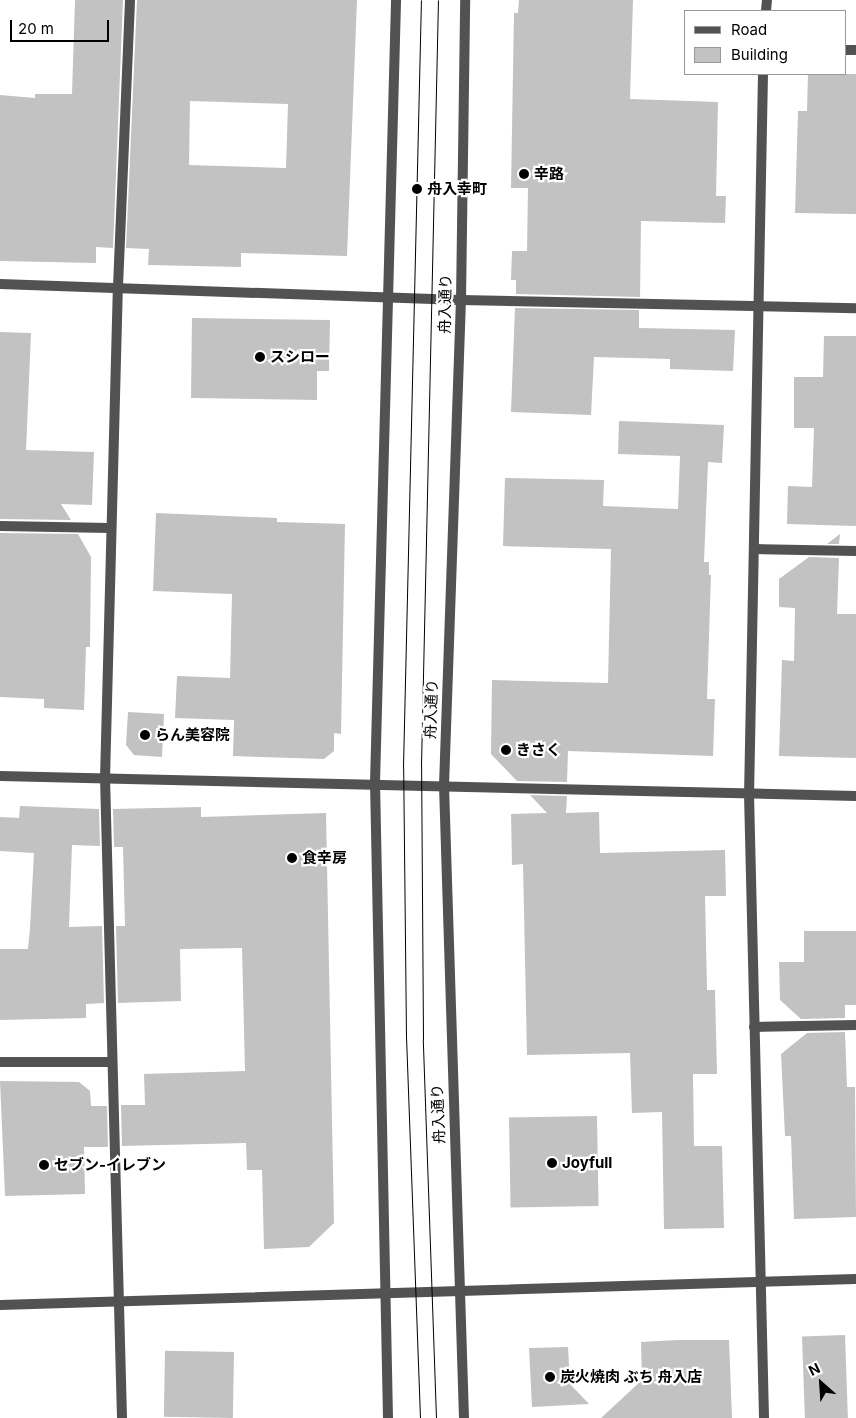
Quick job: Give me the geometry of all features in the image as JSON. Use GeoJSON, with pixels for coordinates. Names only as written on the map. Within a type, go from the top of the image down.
{"type":"FeatureCollection","features":[{"type":"Feature","properties":{"kind":"street"},"geometry":{"type":"LineString","coordinates":[[122,1418],[111,1062],[105,778],[110,528],[130,0]]}},
{"type":"Feature","properties":{"kind":"street"},"geometry":{"type":"LineString","coordinates":[[388,1418],[375,783],[386,297],[396,0]]}},
{"type":"Feature","properties":{"kind":"street","name":"舟入通り"},"geometry":{"type":"LineString","coordinates":[[464,1418],[458,1289],[444,786],[461,300],[465,0]]}},
{"type":"Feature","properties":{"kind":"street"},"geometry":{"type":"LineString","coordinates":[[763,75],[749,794],[764,1418]]}},
{"type":"Feature","properties":{"kind":"street"},"geometry":{"type":"LineString","coordinates":[[0,284],[461,300],[856,308]]}},
{"type":"Feature","properties":{"kind":"street"},"geometry":{"type":"LineString","coordinates":[[0,526],[110,528]]}},
{"type":"Feature","properties":{"kind":"street"},"geometry":{"type":"LineString","coordinates":[[755,549],[856,551]]}},
{"type":"Feature","properties":{"kind":"street"},"geometry":{"type":"LineString","coordinates":[[0,776],[375,783],[856,796]]}},
{"type":"Feature","properties":{"kind":"street"},"geometry":{"type":"LineString","coordinates":[[754,1027],[856,1025]]}},
{"type":"Feature","properties":{"kind":"street"},"geometry":{"type":"LineString","coordinates":[[0,1062],[111,1062]]}},
{"type":"Feature","properties":{"kind":"street"},"geometry":{"type":"LineString","coordinates":[[0,1305],[384,1291],[856,1279]]}},
{"type":"Feature","properties":{"kind":"building"},"geometry":{"type":"Polygon","coordinates":[[[75,0],[123,0],[113,248],[96,247],[96,263],[0,261],[0,95],[35,98],[35,94],[72,94],[75,0]]]}},
{"type":"Feature","properties":{"kind":"building"},"geometry":{"type":"Polygon","coordinates":[[[137,0],[357,0],[347,256],[241,253],[241,267],[148,265],[149,249],[126,248],[137,0]],[[190,101],[189,165],[286,168],[288,104],[190,101]]]}},
{"type":"Feature","properties":{"kind":"building"},"geometry":{"type":"Polygon","coordinates":[[[519,0],[633,0],[630,99],[718,102],[716,196],[726,196],[725,223],[641,221],[640,297],[516,294],[516,280],[511,280],[512,251],[527,251],[528,188],[511,188],[514,13],[518,13],[519,0]]]}},
{"type":"Feature","properties":{"kind":"building"},"geometry":{"type":"Polygon","coordinates":[[[856,74],[856,214],[795,213],[798,111],[807,111],[808,75],[856,74]]]}},
{"type":"Feature","properties":{"kind":"building"},"geometry":{"type":"Polygon","coordinates":[[[515,308],[639,310],[639,328],[735,330],[733,371],[670,369],[670,359],[594,357],[591,415],[511,412],[515,308]]]}},
{"type":"Feature","properties":{"kind":"building","name":"スシロー"},"geometry":{"type":"Polygon","coordinates":[[[192,318],[330,320],[329,371],[317,371],[317,400],[191,398],[192,318]]]}},
{"type":"Feature","properties":{"kind":"building"},"geometry":{"type":"Polygon","coordinates":[[[0,332],[31,333],[26,450],[94,452],[92,505],[61,504],[71,520],[0,519],[0,332]]]}},
{"type":"Feature","properties":{"kind":"building"},"geometry":{"type":"Polygon","coordinates":[[[824,336],[856,336],[856,526],[787,524],[788,486],[812,487],[814,428],[794,428],[794,377],[823,377],[824,336]]]}},
{"type":"Feature","properties":{"kind":"building"},"geometry":{"type":"Polygon","coordinates":[[[619,421],[724,425],[722,463],[708,462],[704,562],[709,562],[709,575],[711,575],[707,699],[715,699],[713,756],[568,751],[567,782],[517,781],[491,754],[492,680],[608,683],[611,549],[503,546],[505,478],[604,480],[603,506],[678,509],[680,456],[618,454],[619,421]]]}},
{"type":"Feature","properties":{"kind":"building"},"geometry":{"type":"Polygon","coordinates":[[[156,513],[277,518],[277,522],[345,524],[341,734],[334,733],[334,751],[324,759],[233,756],[234,720],[175,718],[177,676],[230,678],[232,594],[153,591],[156,513]]]}},
{"type":"Feature","properties":{"kind":"building"},"geometry":{"type":"Polygon","coordinates":[[[0,533],[78,534],[91,557],[90,647],[86,647],[84,710],[44,708],[44,699],[0,697],[0,533]]]}},
{"type":"Feature","properties":{"kind":"building"},"geometry":{"type":"Polygon","coordinates":[[[840,534],[839,544],[827,544],[840,534]]]}},
{"type":"Feature","properties":{"kind":"building"},"geometry":{"type":"Polygon","coordinates":[[[809,557],[839,558],[837,614],[856,614],[856,758],[779,756],[782,660],[794,661],[795,608],[779,607],[779,579],[809,557]]]}},
{"type":"Feature","properties":{"kind":"building"},"geometry":{"type":"Polygon","coordinates":[[[128,712],[164,714],[162,757],[134,755],[126,745],[128,712]]]}},
{"type":"Feature","properties":{"kind":"building"},"geometry":{"type":"Polygon","coordinates":[[[530,795],[567,796],[566,813],[599,812],[600,853],[725,850],[726,896],[705,896],[707,990],[715,990],[717,1074],[693,1074],[694,1146],[722,1146],[724,1228],[664,1229],[662,1112],[632,1113],[630,1053],[527,1055],[523,864],[512,865],[511,814],[547,813],[530,795]]]}},
{"type":"Feature","properties":{"kind":"building"},"geometry":{"type":"Polygon","coordinates":[[[20,806],[99,809],[100,846],[72,845],[69,927],[102,926],[104,1003],[86,1004],[86,1018],[0,1020],[0,949],[28,949],[30,928],[34,853],[0,851],[0,817],[19,818],[20,806]]]}},
{"type":"Feature","properties":{"kind":"building"},"geometry":{"type":"Polygon","coordinates":[[[201,807],[201,817],[326,813],[334,1223],[309,1247],[264,1249],[262,1170],[247,1170],[246,1143],[122,1146],[121,1105],[145,1105],[144,1074],[245,1071],[242,948],[180,949],[181,1001],[118,1003],[116,926],[125,926],[123,847],[114,847],[113,809],[201,807]]]}},
{"type":"Feature","properties":{"kind":"building"},"geometry":{"type":"Polygon","coordinates":[[[804,931],[856,931],[856,1005],[845,1005],[845,1018],[801,1019],[780,1000],[779,962],[804,962],[804,931]]]}},
{"type":"Feature","properties":{"kind":"building"},"geometry":{"type":"Polygon","coordinates":[[[845,1032],[847,1087],[855,1087],[856,1217],[794,1219],[791,1136],[785,1136],[781,1054],[807,1033],[845,1032]]]}},
{"type":"Feature","properties":{"kind":"building"},"geometry":{"type":"Polygon","coordinates":[[[0,1081],[79,1082],[90,1091],[91,1106],[107,1106],[108,1147],[84,1147],[85,1194],[5,1196],[0,1081]]]}},
{"type":"Feature","properties":{"kind":"building"},"geometry":{"type":"Polygon","coordinates":[[[597,1116],[599,1206],[511,1208],[509,1118],[597,1116]]]}},
{"type":"Feature","properties":{"kind":"building"},"geometry":{"type":"Polygon","coordinates":[[[845,1335],[848,1418],[805,1418],[802,1337],[845,1335]]]}},
{"type":"Feature","properties":{"kind":"building"},"geometry":{"type":"Polygon","coordinates":[[[729,1340],[732,1418],[601,1418],[642,1380],[641,1342],[729,1340]]]}},
{"type":"Feature","properties":{"kind":"building","name":"炭火焼肉 ぶち 舟入店"},"geometry":{"type":"Polygon","coordinates":[[[568,1347],[570,1384],[589,1404],[532,1407],[529,1348],[568,1347]]]}},
{"type":"Feature","properties":{"kind":"building"},"geometry":{"type":"Polygon","coordinates":[[[165,1351],[234,1352],[233,1418],[164,1417],[165,1351]]]}},
{"type":"Feature","properties":{"kind":"tram line"},"geometry":{"type":"LineString","coordinates":[[420,1418],[406,1038],[403,767],[421,0]]}},
{"type":"Feature","properties":{"kind":"tram line"},"geometry":{"type":"LineString","coordinates":[[436,1418],[423,1039],[421,766],[438,0]]}},
{"type":"Feature","properties":{"kind":"place","name":"辛路"},"geometry":{"type":"Point","coordinates":[524,174]}},
{"type":"Feature","properties":{"kind":"place","name":"舟入幸町"},"geometry":{"type":"Point","coordinates":[417,189]}},
{"type":"Feature","properties":{"kind":"place","name":"スシロー"},"geometry":{"type":"Point","coordinates":[260,357]}},
{"type":"Feature","properties":{"kind":"place","name":"らん美容院"},"geometry":{"type":"Point","coordinates":[145,735]}},
{"type":"Feature","properties":{"kind":"place","name":"きさく"},"geometry":{"type":"Point","coordinates":[506,750]}},
{"type":"Feature","properties":{"kind":"place","name":"食辛房"},"geometry":{"type":"Point","coordinates":[292,858]}},
{"type":"Feature","properties":{"kind":"place","name":"Joyfull"},"geometry":{"type":"Point","coordinates":[552,1163]}},
{"type":"Feature","properties":{"kind":"place","name":"セブン-イレブン"},"geometry":{"type":"Point","coordinates":[44,1165]}},
{"type":"Feature","properties":{"kind":"place","name":"炭火焼肉 ぶち 舟入店"},"geometry":{"type":"Point","coordinates":[550,1377]}}]}
